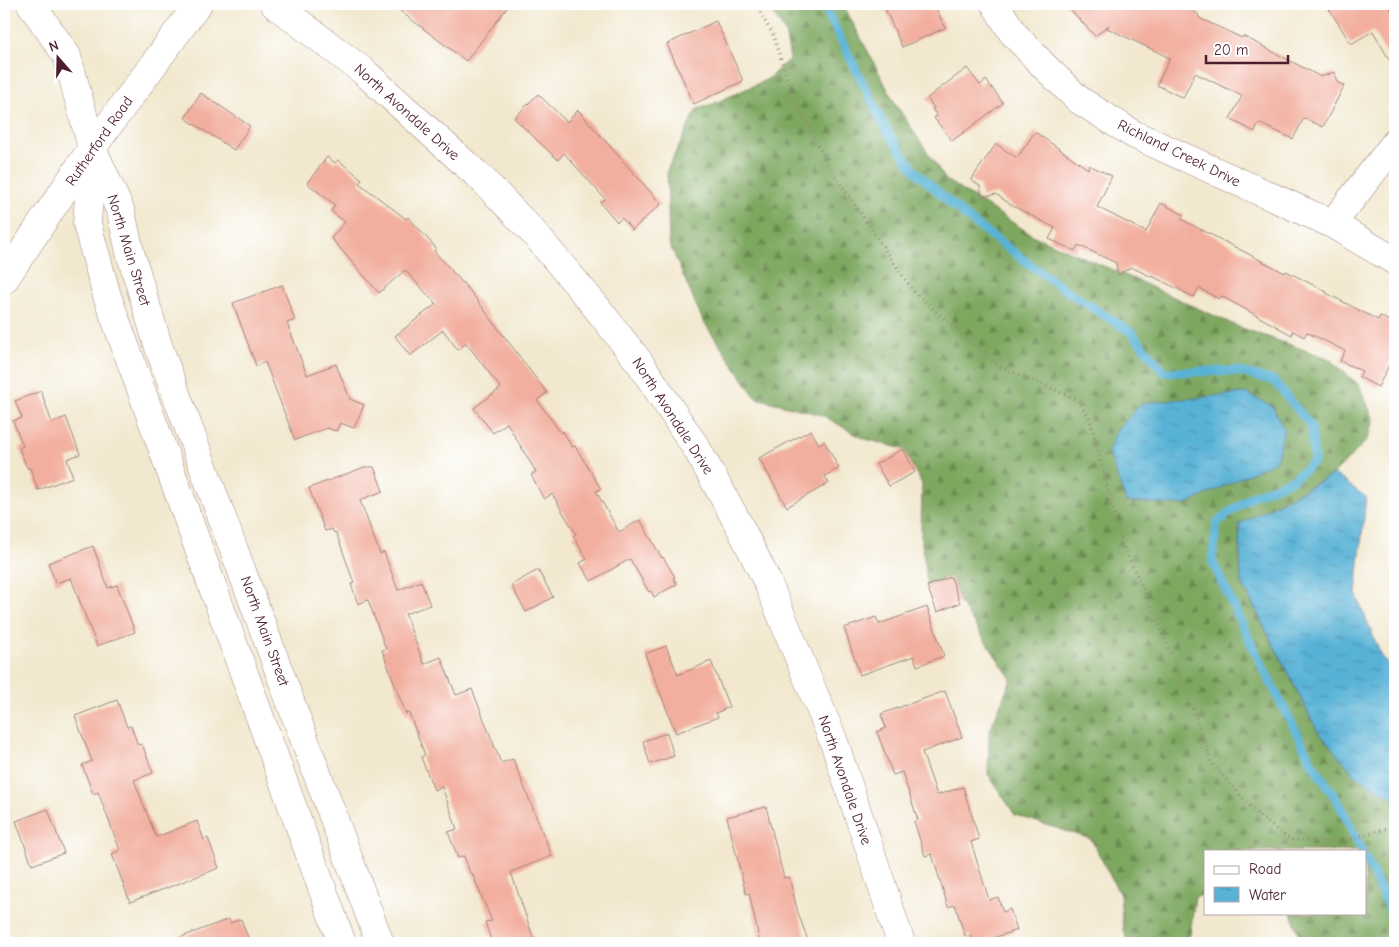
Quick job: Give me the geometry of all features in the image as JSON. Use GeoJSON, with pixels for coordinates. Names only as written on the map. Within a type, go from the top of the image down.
{"type":"FeatureCollection","features":[{"type":"Feature","properties":{"kind":"street"},"geometry":{"type":"LineString","coordinates":[[32,4],[67,56],[92,148]]}},
{"type":"Feature","properties":{"kind":"street","name":"Rutherford Road"},"geometry":{"type":"LineString","coordinates":[[4,280],[92,148],[198,4]]}},
{"type":"Feature","properties":{"kind":"street","name":"North Avondale Drive"},"geometry":{"type":"LineString","coordinates":[[274,4],[364,71],[483,180],[539,239],[640,363],[697,449],[738,523],[767,581],[834,742],[901,943]]}},
{"type":"Feature","properties":{"kind":"street","name":"Richland Creek Drive"},"geometry":{"type":"LineString","coordinates":[[995,4],[1013,34],[1079,100],[1133,134],[1332,224],[1395,261]]}},
{"type":"Feature","properties":{"kind":"street"},"geometry":{"type":"LineString","coordinates":[[1332,224],[1395,143]]}},
{"type":"Feature","properties":{"kind":"street","name":"North Main Street"},"geometry":{"type":"LineString","coordinates":[[92,148],[87,224],[107,296],[342,943]]}},
{"type":"Feature","properties":{"kind":"street","name":"North Main Street"},"geometry":{"type":"LineString","coordinates":[[92,148],[121,212],[130,252],[159,348],[380,943]]}},
{"type":"Feature","properties":{"kind":"path"},"geometry":{"type":"LineString","coordinates":[[755,4],[773,35],[793,96],[828,165],[913,291],[997,366],[1078,400],[1090,419],[1122,544],[1156,616],[1192,706],[1212,764],[1259,816],[1290,840],[1339,842],[1395,826]]}},
{"type":"Feature","properties":{"kind":"green space"},"geometry":{"type":"Polygon","coordinates":[[[767,4],[843,4],[895,103],[946,180],[1034,236],[1239,327],[1328,358],[1359,385],[1374,420],[1368,439],[1334,474],[1239,524],[1241,581],[1317,730],[1355,775],[1395,799],[1395,943],[1302,943],[1291,914],[1366,914],[1366,850],[1204,850],[1204,894],[1195,897],[1190,935],[1186,943],[1129,943],[1123,930],[1120,895],[1091,839],[1015,815],[988,774],[989,732],[1011,679],[960,603],[951,577],[927,586],[921,535],[922,484],[903,449],[862,438],[822,415],[756,398],[703,321],[669,243],[667,170],[697,109],[713,104],[768,79],[790,58],[785,32],[767,4]],[[1272,406],[1276,461],[1283,429],[1272,406]]]}},
{"type":"Feature","properties":{"kind":"water"},"geometry":{"type":"Polygon","coordinates":[[[1246,393],[1272,406],[1284,429],[1276,461],[1185,505],[1126,502],[1108,451],[1116,431],[1142,403],[1246,393]]]}},
{"type":"Feature","properties":{"kind":"water"},"geometry":{"type":"Polygon","coordinates":[[[1334,474],[1366,497],[1356,594],[1380,653],[1395,675],[1395,799],[1355,775],[1317,730],[1241,581],[1239,524],[1334,474]]]}},
{"type":"Feature","properties":{"kind":"building"},"geometry":{"type":"Polygon","coordinates":[[[391,4],[510,4],[466,61],[391,4]]]}},
{"type":"Feature","properties":{"kind":"building"},"geometry":{"type":"Polygon","coordinates":[[[883,4],[934,4],[945,28],[902,47],[883,4]]]}},
{"type":"Feature","properties":{"kind":"building"},"geometry":{"type":"Polygon","coordinates":[[[1065,4],[1178,4],[1198,14],[1199,18],[1242,38],[1243,36],[1321,77],[1334,72],[1337,82],[1344,86],[1323,127],[1304,118],[1293,139],[1259,123],[1255,132],[1230,119],[1242,96],[1195,73],[1183,98],[1157,85],[1170,58],[1107,28],[1109,25],[1095,36],[1065,4]]]}},
{"type":"Feature","properties":{"kind":"building"},"geometry":{"type":"Polygon","coordinates":[[[1326,4],[1388,4],[1395,16],[1395,70],[1373,31],[1351,44],[1326,4]]]}},
{"type":"Feature","properties":{"kind":"building"},"geometry":{"type":"Polygon","coordinates":[[[716,21],[743,81],[694,104],[667,44],[716,21]]]}},
{"type":"Feature","properties":{"kind":"building"},"geometry":{"type":"Polygon","coordinates":[[[967,68],[980,85],[986,80],[1003,103],[952,141],[934,118],[937,116],[927,98],[967,68]]]}},
{"type":"Feature","properties":{"kind":"building"},"geometry":{"type":"Polygon","coordinates":[[[201,93],[250,126],[234,150],[185,118],[201,93]]]}},
{"type":"Feature","properties":{"kind":"building"},"geometry":{"type":"Polygon","coordinates":[[[538,94],[567,122],[578,110],[661,204],[632,230],[622,218],[617,222],[600,202],[605,199],[564,153],[558,160],[514,118],[538,94]]]}},
{"type":"Feature","properties":{"kind":"building"},"geometry":{"type":"Polygon","coordinates":[[[1035,132],[1088,169],[1089,165],[1112,176],[1097,207],[1146,232],[1161,203],[1184,215],[1181,219],[1285,273],[1286,271],[1378,320],[1380,316],[1395,324],[1395,353],[1378,387],[1359,377],[1362,371],[1340,361],[1345,351],[1307,332],[1304,337],[1293,331],[1292,335],[1221,296],[1219,299],[1199,288],[1194,297],[1131,267],[1118,275],[1116,263],[1078,245],[1075,251],[1049,239],[1055,228],[1011,205],[996,194],[982,197],[980,186],[971,180],[996,144],[1017,158],[1035,132]]]}},
{"type":"Feature","properties":{"kind":"building"},"geometry":{"type":"Polygon","coordinates":[[[327,157],[335,163],[338,160],[362,179],[359,183],[406,219],[408,217],[436,248],[434,251],[470,291],[547,393],[537,400],[561,433],[563,431],[572,447],[575,446],[601,489],[596,491],[619,532],[640,520],[675,577],[673,578],[677,584],[654,597],[651,591],[649,592],[630,559],[591,581],[580,563],[587,559],[573,536],[576,534],[552,494],[544,499],[531,475],[536,472],[507,423],[493,433],[474,408],[501,388],[466,343],[458,350],[443,330],[410,356],[395,336],[436,304],[405,270],[379,293],[331,238],[345,222],[331,211],[335,205],[307,183],[327,157]]]}},
{"type":"Feature","properties":{"kind":"building"},"geometry":{"type":"Polygon","coordinates":[[[282,285],[295,320],[287,323],[307,375],[336,364],[350,399],[364,405],[354,428],[340,423],[336,431],[327,428],[295,440],[265,362],[256,366],[233,303],[282,285]]]}},
{"type":"Feature","properties":{"kind":"building"},"geometry":{"type":"Polygon","coordinates":[[[41,391],[52,423],[66,417],[80,454],[67,459],[73,477],[38,490],[30,468],[27,468],[19,448],[23,446],[13,421],[22,418],[15,401],[41,391]]]}},
{"type":"Feature","properties":{"kind":"building"},"geometry":{"type":"Polygon","coordinates":[[[811,430],[819,444],[824,441],[839,468],[825,476],[829,483],[787,507],[759,458],[811,430]]]}},
{"type":"Feature","properties":{"kind":"building"},"geometry":{"type":"Polygon","coordinates":[[[903,449],[915,472],[889,486],[876,464],[903,449]]]}},
{"type":"Feature","properties":{"kind":"building"},"geometry":{"type":"Polygon","coordinates":[[[365,467],[374,467],[383,491],[360,500],[380,554],[384,552],[398,590],[421,581],[430,605],[405,614],[424,664],[441,657],[456,695],[472,689],[501,763],[513,759],[552,856],[511,872],[535,943],[492,943],[485,922],[492,921],[464,856],[458,858],[448,832],[457,829],[442,787],[434,790],[421,757],[425,755],[409,713],[406,714],[382,650],[386,649],[368,600],[358,604],[351,584],[354,583],[336,532],[334,533],[332,529],[325,531],[309,488],[365,467]]]}},
{"type":"Feature","properties":{"kind":"building"},"geometry":{"type":"Polygon","coordinates":[[[93,546],[108,588],[117,585],[135,632],[97,646],[71,578],[56,583],[48,563],[93,546]]]}},
{"type":"Feature","properties":{"kind":"building"},"geometry":{"type":"Polygon","coordinates":[[[538,570],[553,597],[526,612],[511,585],[538,570]]]}},
{"type":"Feature","properties":{"kind":"building"},"geometry":{"type":"Polygon","coordinates":[[[951,577],[960,603],[937,612],[927,586],[951,577]]]}},
{"type":"Feature","properties":{"kind":"building"},"geometry":{"type":"Polygon","coordinates":[[[927,607],[944,656],[917,666],[914,656],[860,675],[844,628],[876,617],[879,624],[927,607]]]}},
{"type":"Feature","properties":{"kind":"building"},"geometry":{"type":"Polygon","coordinates":[[[666,646],[678,675],[711,661],[729,707],[716,713],[718,717],[676,733],[645,654],[666,646]]]}},
{"type":"Feature","properties":{"kind":"building"},"geometry":{"type":"Polygon","coordinates":[[[945,691],[962,737],[922,752],[937,795],[963,787],[979,839],[971,842],[989,900],[998,897],[1003,912],[1010,909],[1017,930],[978,943],[972,943],[970,935],[965,936],[955,905],[948,907],[932,854],[925,856],[914,821],[918,820],[902,772],[893,775],[877,732],[886,728],[881,714],[945,691]]]}},
{"type":"Feature","properties":{"kind":"building"},"geometry":{"type":"Polygon","coordinates":[[[117,700],[127,727],[131,726],[138,745],[142,744],[153,773],[134,780],[156,837],[197,821],[204,840],[208,838],[219,868],[130,902],[112,854],[120,850],[98,792],[93,794],[82,765],[92,761],[75,716],[117,700]]]}},
{"type":"Feature","properties":{"kind":"building"},"geometry":{"type":"Polygon","coordinates":[[[667,733],[674,756],[650,764],[643,741],[667,733]]]}},
{"type":"Feature","properties":{"kind":"building"},"geometry":{"type":"Polygon","coordinates":[[[766,807],[784,878],[789,877],[798,913],[809,943],[760,943],[749,893],[746,894],[727,817],[766,807]]]}},
{"type":"Feature","properties":{"kind":"building"},"geometry":{"type":"Polygon","coordinates":[[[48,809],[64,853],[32,865],[16,821],[48,809]]]}},
{"type":"Feature","properties":{"kind":"building"},"geometry":{"type":"Polygon","coordinates":[[[229,919],[230,923],[241,919],[250,943],[171,943],[171,941],[229,919]]]}},
{"type":"Feature","properties":{"kind":"waterway"},"geometry":{"type":"LineString","coordinates":[[823,4],[887,131],[915,171],[966,217],[1058,285],[1132,333],[1164,372],[1237,371],[1274,381],[1311,426],[1314,462],[1293,479],[1252,496],[1217,522],[1212,561],[1257,656],[1312,763],[1339,803],[1362,850]]}},
{"type":"Feature","properties":{"kind":"waterway"},"geometry":{"type":"LineString","coordinates":[[1366,859],[1395,921]]}}]}
